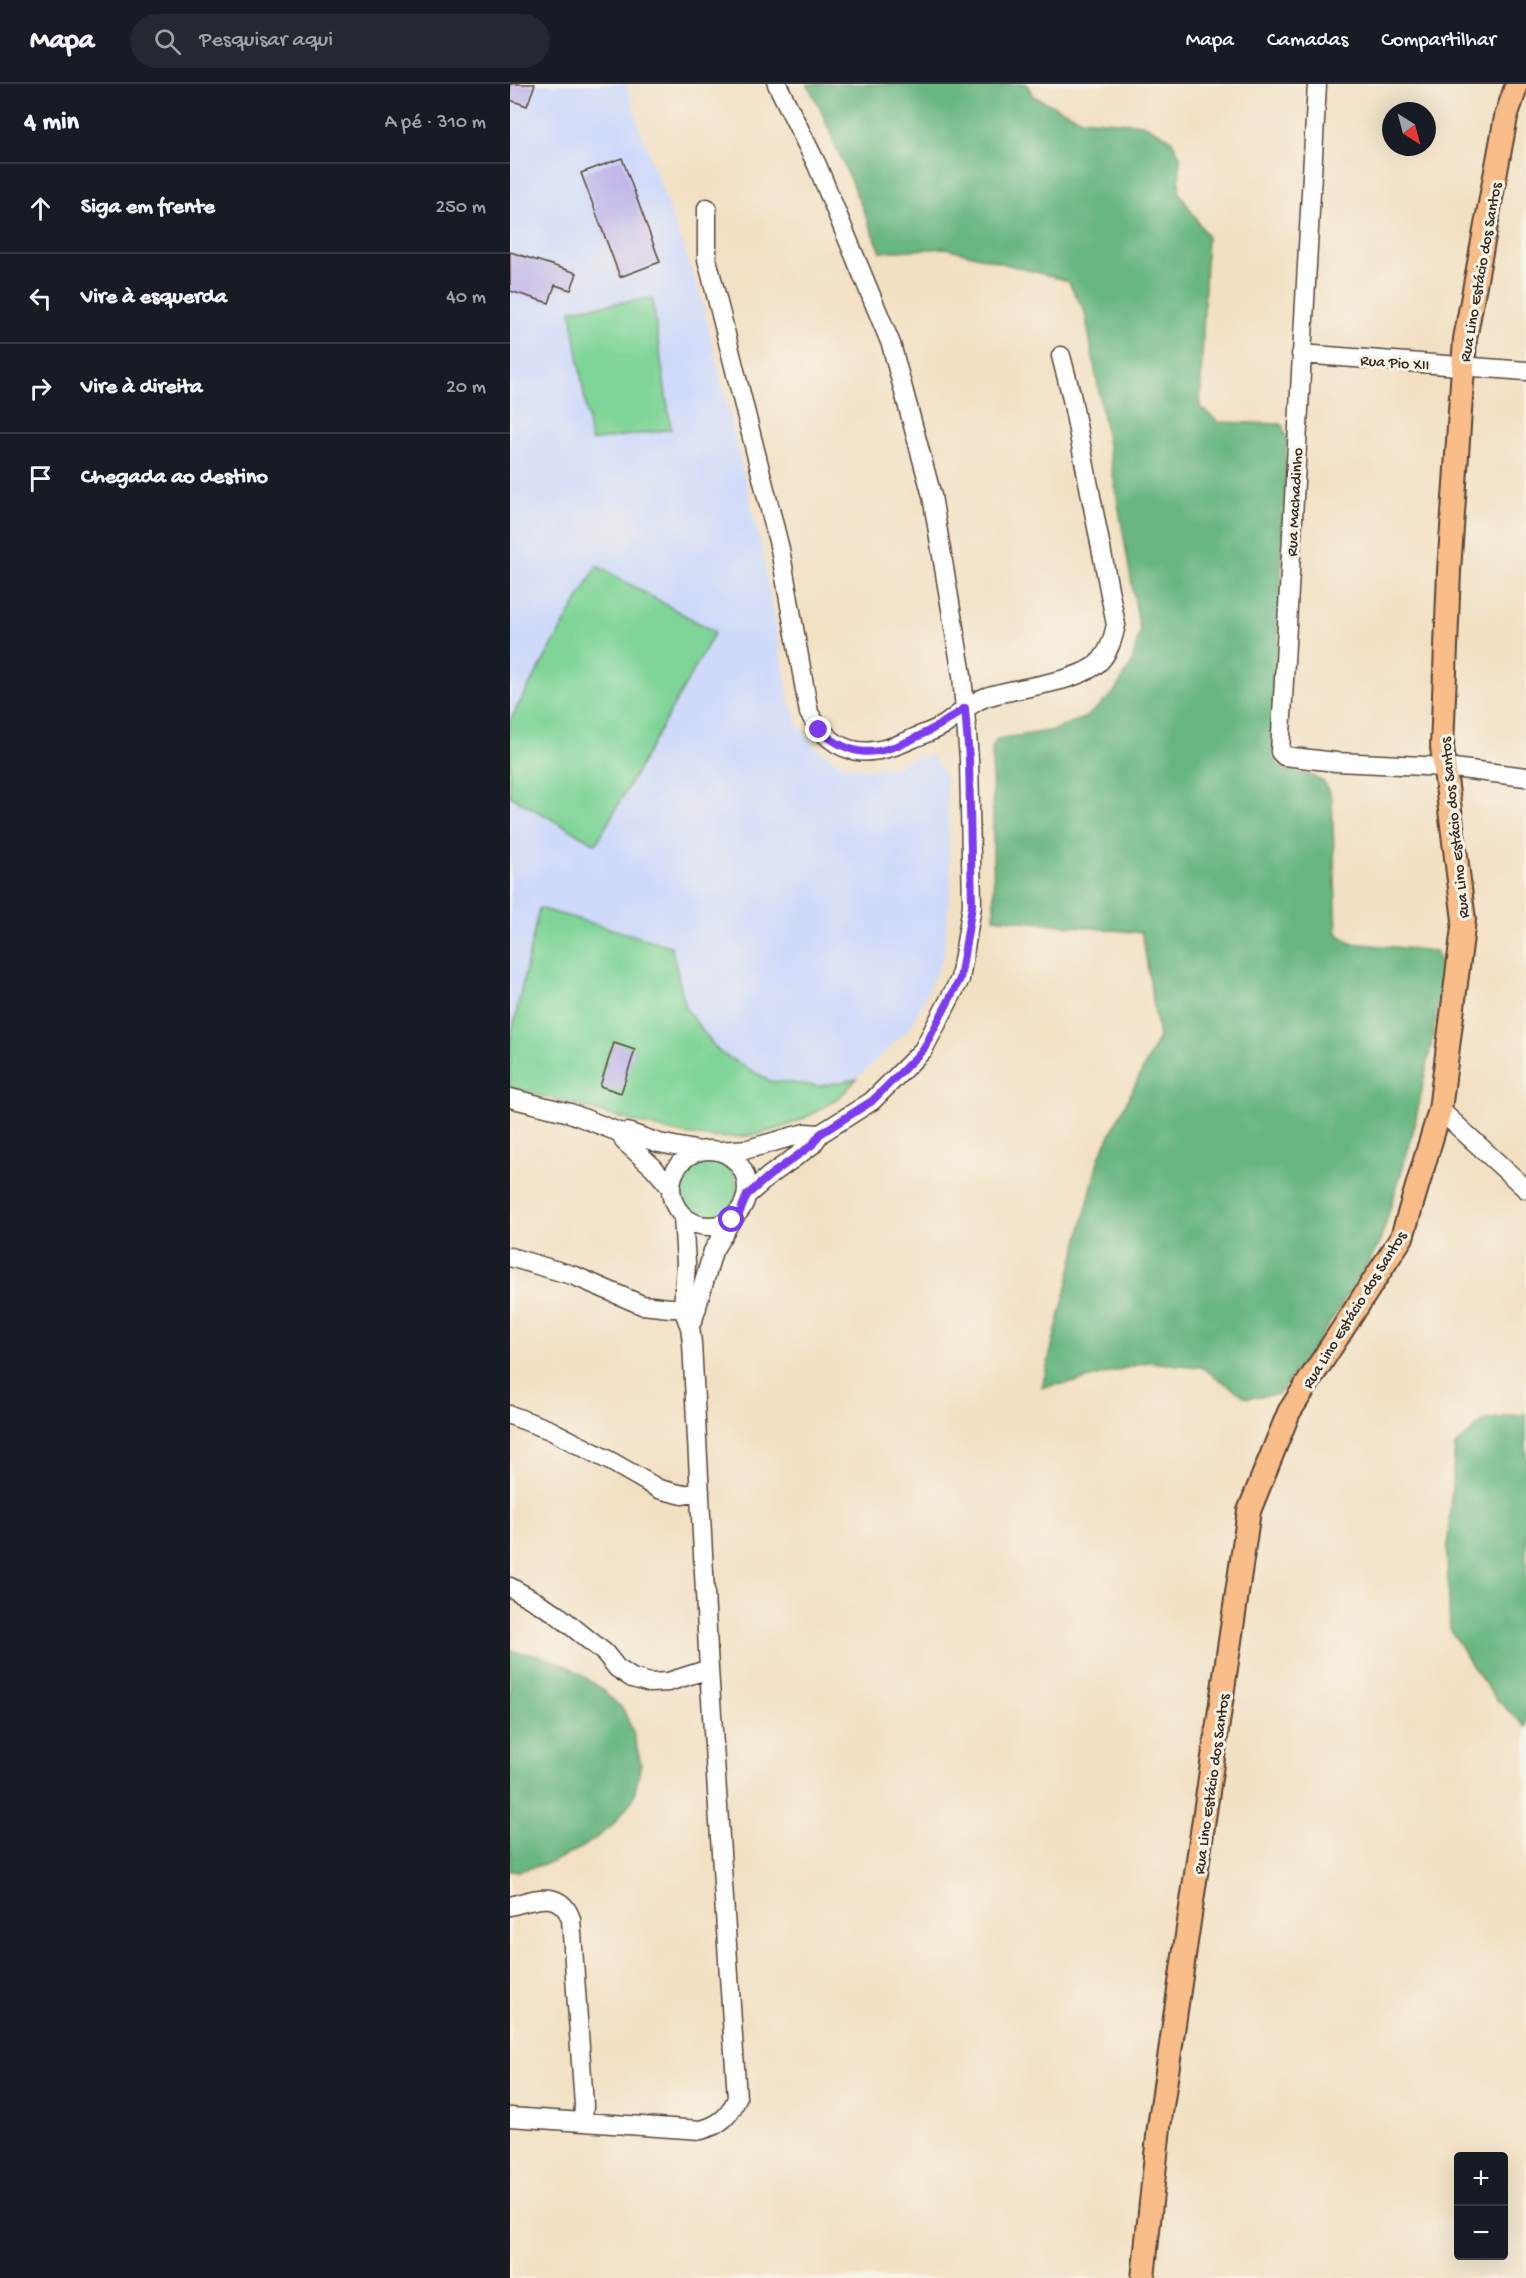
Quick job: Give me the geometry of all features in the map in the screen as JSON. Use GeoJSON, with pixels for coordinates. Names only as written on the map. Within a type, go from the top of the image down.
{"type":"FeatureCollection","features":[{"type":"Feature","properties":{"kind":"main road","name":"Rua Lino Estácio dos Santos"},"geometry":{"type":"LineString","coordinates":[[1143,2278],[1159,2127],[1249,1511],[1289,1412],[1402,1237],[1440,1110],[1464,920],[1442,747],[1449,571],[1465,339],[1504,129],[1517,84]]}},
{"type":"Feature","properties":{"kind":"street"},"geometry":{"type":"LineString","coordinates":[[747,1195],[812,1145],[820,1134],[872,1101],[923,1050],[960,979],[972,906],[969,759],[962,675],[932,496],[891,344],[817,165],[777,84]]}},
{"type":"Feature","properties":{"kind":"street","name":"Rua Machadinho"},"geometry":{"type":"LineString","coordinates":[[1317,84],[1280,752],[1284,756],[1336,762],[1445,767]]}},
{"type":"Feature","properties":{"kind":"street"},"geometry":{"type":"LineString","coordinates":[[707,208],[707,259],[780,549],[809,713],[819,730],[834,743],[853,751],[872,753],[892,749],[944,725],[965,708],[985,697],[1086,672],[1101,660],[1112,644],[1116,625],[1071,394],[1061,356]]}},
{"type":"Feature","properties":{"kind":"street","name":"Rua Pio XII"},"geometry":{"type":"LineString","coordinates":[[1301,354],[1526,371]]}},
{"type":"Feature","properties":{"kind":"street"},"geometry":{"type":"LineString","coordinates":[[1445,767],[1526,777]]}},
{"type":"Feature","properties":{"kind":"street"},"geometry":{"type":"LineString","coordinates":[[510,1098],[570,1113],[621,1133],[627,1132],[659,1143],[700,1151],[748,1149],[805,1133],[820,1134]]}},
{"type":"Feature","properties":{"kind":"street"},"geometry":{"type":"LineString","coordinates":[[1440,1110],[1526,1189]]}},
{"type":"Feature","properties":{"kind":"street"},"geometry":{"type":"LineString","coordinates":[[621,1133],[624,1141],[653,1167],[671,1188]]}},
{"type":"Feature","properties":{"kind":"street"},"geometry":{"type":"LineString","coordinates":[[700,1151],[682,1161],[676,1169],[671,1188],[672,1198],[683,1216],[691,1223],[712,1227],[732,1220]]}},
{"type":"Feature","properties":{"kind":"street"},"geometry":{"type":"LineString","coordinates":[[690,1309],[713,1251],[732,1220],[740,1212],[747,1195],[748,1185],[742,1168],[736,1160],[719,1151]]}},
{"type":"Feature","properties":{"kind":"street"},"geometry":{"type":"LineString","coordinates":[[510,2117],[701,2130],[714,2127],[724,2120],[732,2110],[737,2098],[683,1216]]}},
{"type":"Feature","properties":{"kind":"street"},"geometry":{"type":"LineString","coordinates":[[510,1257],[575,1276],[642,1305],[690,1309]]}},
{"type":"Feature","properties":{"kind":"street"},"geometry":{"type":"LineString","coordinates":[[510,1415],[550,1430],[659,1489],[683,1495],[700,1492]]}},
{"type":"Feature","properties":{"kind":"street"},"geometry":{"type":"LineString","coordinates":[[510,1587],[554,1612],[605,1653],[616,1668],[632,1678],[650,1683],[668,1682],[709,1669]]}},
{"type":"Feature","properties":{"kind":"street"},"geometry":{"type":"LineString","coordinates":[[510,1906],[550,1898],[563,1905],[571,1919],[584,2105],[583,2121]]}},
{"type":"Feature","properties":{"kind":"shaded area"},"geometry":{"type":"Polygon","coordinates":[[[510,84],[626,84],[701,297],[761,545],[789,698],[798,725],[815,747],[838,762],[865,769],[893,767],[919,756],[933,757],[946,777],[951,887],[943,958],[911,1027],[856,1079],[820,1086],[770,1081],[719,1052],[686,1008],[671,946],[516,1022],[510,1042],[510,84]]]}},
{"type":"Feature","properties":{"kind":"green space"},"geometry":{"type":"Polygon","coordinates":[[[807,84],[1027,84],[1033,96],[1081,119],[1143,124],[1171,139],[1180,156],[1179,192],[1207,236],[1200,407],[1219,422],[1282,424],[1287,439],[1273,758],[1284,770],[1310,775],[1324,782],[1332,799],[1337,933],[1350,943],[1435,951],[1443,968],[1433,1036],[1412,1137],[1379,1245],[1319,1340],[1279,1394],[1247,1398],[1201,1367],[1147,1362],[1076,1382],[1042,1387],[1099,1157],[1159,1037],[1142,933],[994,918],[992,748],[997,739],[1054,730],[1086,717],[1113,694],[1131,665],[1140,631],[1085,312],[1068,281],[946,248],[881,252],[819,106],[807,84]]]}},
{"type":"Feature","properties":{"kind":"green space"},"geometry":{"type":"Polygon","coordinates":[[[652,298],[671,429],[591,441],[571,310],[652,298]]]}},
{"type":"Feature","properties":{"kind":"green space"},"geometry":{"type":"Polygon","coordinates":[[[597,566],[715,632],[596,844],[510,796],[510,720],[597,566]]]}},
{"type":"Feature","properties":{"kind":"green space"},"geometry":{"type":"Polygon","coordinates":[[[539,908],[671,946],[686,1009],[719,1052],[770,1081],[820,1086],[856,1079],[832,1102],[814,1113],[785,1126],[758,1134],[731,1137],[704,1137],[677,1133],[510,1087],[510,1042],[539,908]]]}},
{"type":"Feature","properties":{"kind":"green space"},"geometry":{"type":"Polygon","coordinates":[[[703,1160],[715,1160],[725,1164],[733,1172],[737,1188],[733,1204],[725,1212],[715,1216],[703,1216],[693,1212],[685,1204],[681,1194],[681,1182],[685,1172],[693,1164],[703,1160]]]}},
{"type":"Feature","properties":{"kind":"green space"},"geometry":{"type":"Polygon","coordinates":[[[1526,1414],[1526,1727],[1496,1699],[1450,1629],[1447,1555],[1455,1446],[1485,1420],[1526,1414]]]}},
{"type":"Feature","properties":{"kind":"green space"},"geometry":{"type":"Polygon","coordinates":[[[510,1651],[538,1655],[571,1668],[599,1687],[623,1709],[633,1732],[641,1764],[633,1799],[612,1826],[583,1847],[552,1862],[519,1871],[510,1871],[510,1651]]]}},
{"type":"Feature","properties":{"kind":"building"},"geometry":{"type":"Polygon","coordinates":[[[510,84],[535,84],[527,106],[510,100],[510,84]]]}},
{"type":"Feature","properties":{"kind":"building"},"geometry":{"type":"Polygon","coordinates":[[[622,158],[660,262],[620,277],[581,173],[622,158]]]}},
{"type":"Feature","properties":{"kind":"building"},"geometry":{"type":"Polygon","coordinates":[[[510,252],[577,273],[571,290],[555,285],[549,303],[510,291],[510,252]]]}},
{"type":"Feature","properties":{"kind":"building"},"geometry":{"type":"Polygon","coordinates":[[[614,1043],[635,1050],[621,1093],[600,1086],[614,1043]]]}},
{"type":"Feature","properties":{"kind":"route"},"geometry":{"type":"LineString","coordinates":[[732,1220],[740,1212],[747,1195],[812,1145],[820,1134],[872,1101],[923,1050],[960,979],[972,906],[969,759],[965,708],[944,725],[892,749],[872,753],[853,751],[834,743],[819,730]]}}]}
